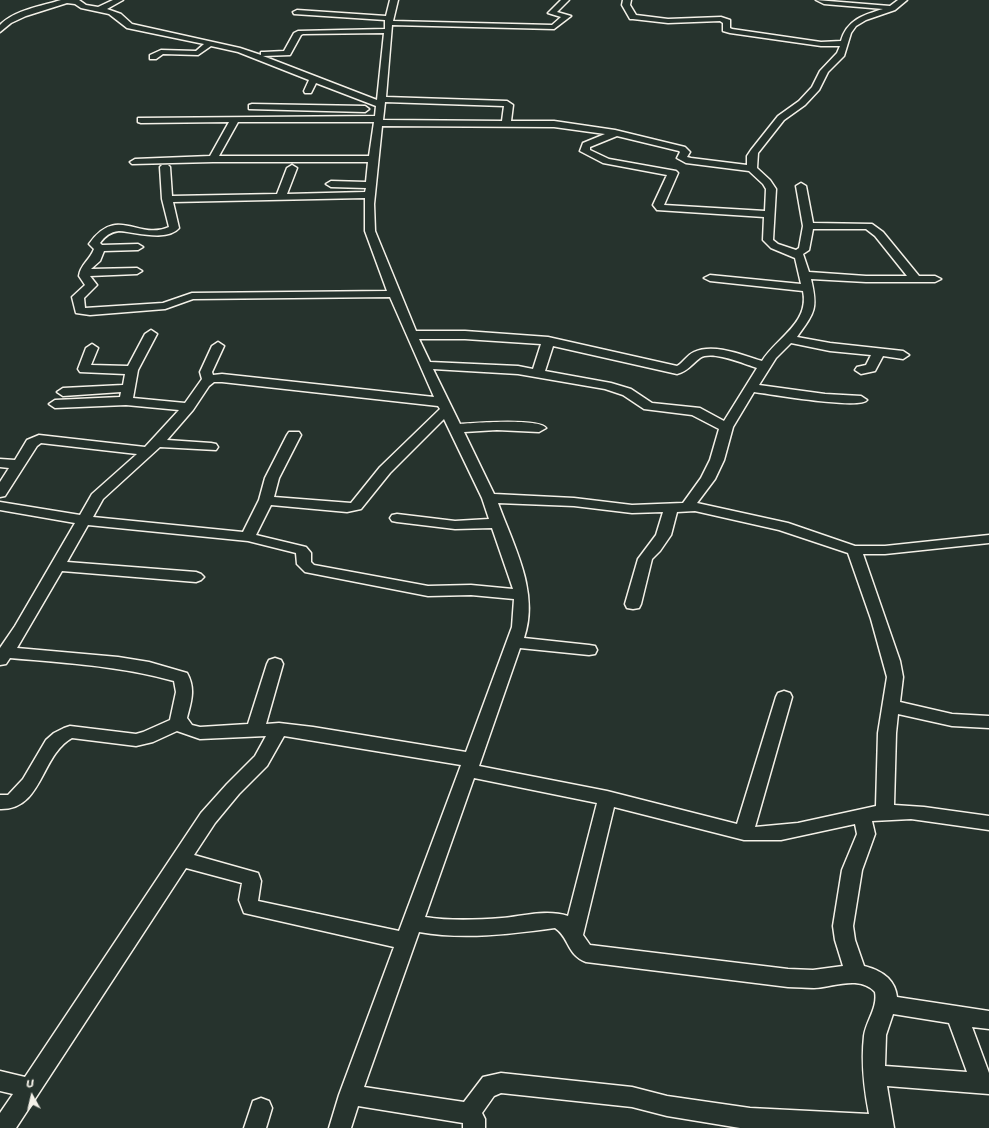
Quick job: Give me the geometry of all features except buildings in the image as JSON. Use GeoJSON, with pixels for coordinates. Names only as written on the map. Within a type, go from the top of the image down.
{"type":"FeatureCollection","features":[{"type":"Feature","properties":{"kind":"street"},"geometry":{"type":"LineString","coordinates":[[42,0],[54,4]]}},
{"type":"Feature","properties":{"kind":"street"},"geometry":{"type":"LineString","coordinates":[[0,30],[12,19],[68,0],[78,2],[80,6],[115,13],[125,24],[130,26],[210,43],[259,56],[314,78],[382,114]]}},
{"type":"Feature","properties":{"kind":"street"},"geometry":{"type":"LineString","coordinates":[[98,10],[119,0]]}},
{"type":"Feature","properties":{"kind":"street"},"geometry":{"type":"LineString","coordinates":[[340,1128],[350,1095],[514,642],[522,614],[522,595],[516,573],[488,498],[456,428],[443,406],[394,294],[372,239],[368,218],[370,195],[373,163],[382,114],[389,24],[394,0]]}},
{"type":"Feature","properties":{"kind":"street"},"geometry":{"type":"LineString","coordinates":[[259,56],[287,53],[298,33],[302,32],[389,24],[554,27],[567,16],[552,13],[565,0]]}},
{"type":"Feature","properties":{"kind":"street"},"geometry":{"type":"LineString","coordinates":[[627,0],[626,5],[634,17],[638,18],[668,22],[721,19],[728,22],[726,29],[730,31],[820,44],[844,43]]}},
{"type":"Feature","properties":{"kind":"street"},"geometry":{"type":"LineString","coordinates":[[820,0],[824,2],[854,2],[892,8]]}},
{"type":"Feature","properties":{"kind":"street"},"geometry":{"type":"LineString","coordinates":[[687,507],[708,478],[717,460],[726,427],[770,356],[788,339],[808,313],[810,304],[802,261],[797,254],[775,247],[768,240],[771,189],[767,182],[752,168],[752,156],[781,118],[802,103],[816,88],[824,71],[840,54],[848,30],[857,21],[892,8],[903,0]]}},
{"type":"Feature","properties":{"kind":"street"},"geometry":{"type":"LineString","coordinates":[[297,12],[389,24]]}},
{"type":"Feature","properties":{"kind":"street"},"geometry":{"type":"LineString","coordinates":[[153,57],[161,52],[198,53],[210,43]]}},
{"type":"Feature","properties":{"kind":"street"},"geometry":{"type":"LineString","coordinates":[[308,91],[314,78]]}},
{"type":"Feature","properties":{"kind":"street"},"geometry":{"type":"LineString","coordinates":[[141,120],[235,120],[382,114],[507,104],[509,105],[506,124]]}},
{"type":"Feature","properties":{"kind":"street"},"geometry":{"type":"LineString","coordinates":[[252,107],[382,114],[506,124],[560,125],[615,134],[682,149],[685,152],[682,158],[689,161],[752,168]]}},
{"type":"Feature","properties":{"kind":"street"},"geometry":{"type":"LineString","coordinates":[[213,159],[235,120]]}},
{"type":"Feature","properties":{"kind":"street"},"geometry":{"type":"LineString","coordinates":[[615,134],[586,145],[585,151],[606,161],[674,174],[658,205],[661,208],[770,214]]}},
{"type":"Feature","properties":{"kind":"street"},"geometry":{"type":"LineString","coordinates":[[135,162],[148,157],[373,163]]}},
{"type":"Feature","properties":{"kind":"street"},"geometry":{"type":"LineString","coordinates":[[305,167],[373,163]]}},
{"type":"Feature","properties":{"kind":"street"},"geometry":{"type":"LineString","coordinates":[[138,247],[100,248],[94,244],[104,231],[110,229],[119,228],[157,232],[172,230],[174,226],[168,199],[165,166]]}},
{"type":"Feature","properties":{"kind":"street"},"geometry":{"type":"LineString","coordinates":[[281,196],[292,168]]}},
{"type":"Feature","properties":{"kind":"street"},"geometry":{"type":"LineString","coordinates":[[331,184],[370,195]]}},
{"type":"Feature","properties":{"kind":"street"},"geometry":{"type":"LineString","coordinates":[[797,254],[804,250],[808,226],[801,186]]}},
{"type":"Feature","properties":{"kind":"street"},"geometry":{"type":"LineString","coordinates":[[168,199],[370,195]]}},
{"type":"Feature","properties":{"kind":"street"},"geometry":{"type":"LineString","coordinates":[[285,206],[370,195]]}},
{"type":"Feature","properties":{"kind":"street"},"geometry":{"type":"LineString","coordinates":[[808,226],[868,226],[880,234],[916,279]]}},
{"type":"Feature","properties":{"kind":"street"},"geometry":{"type":"LineString","coordinates":[[100,248],[96,259],[87,266],[84,273],[84,276],[91,286],[79,294],[78,304],[210,294],[394,294]]}},
{"type":"Feature","properties":{"kind":"street"},"geometry":{"type":"LineString","coordinates":[[84,273],[137,271]]}},
{"type":"Feature","properties":{"kind":"street"},"geometry":{"type":"LineString","coordinates":[[804,275],[935,279]]}},
{"type":"Feature","properties":{"kind":"street"},"geometry":{"type":"LineString","coordinates":[[710,278],[808,288]]}},
{"type":"Feature","properties":{"kind":"street"},"geometry":{"type":"LineString","coordinates":[[128,394],[132,370],[151,334]]}},
{"type":"Feature","properties":{"kind":"street"},"geometry":{"type":"LineString","coordinates":[[412,335],[465,335],[548,340],[676,370],[685,367],[696,356],[709,352],[764,366]]}},
{"type":"Feature","properties":{"kind":"street"},"geometry":{"type":"LineString","coordinates":[[788,339],[830,347],[903,355]]}},
{"type":"Feature","properties":{"kind":"street"},"geometry":{"type":"LineString","coordinates":[[538,373],[548,340]]}},
{"type":"Feature","properties":{"kind":"street"},"geometry":{"type":"LineString","coordinates":[[211,379],[207,377],[206,372],[218,346]]}},
{"type":"Feature","properties":{"kind":"street"},"geometry":{"type":"LineString","coordinates":[[92,348],[84,369],[132,370]]}},
{"type":"Feature","properties":{"kind":"street"},"geometry":{"type":"LineString","coordinates":[[861,370],[871,368],[879,352]]}},
{"type":"Feature","properties":{"kind":"street"},"geometry":{"type":"LineString","coordinates":[[425,365],[538,373],[621,390],[649,406],[695,412],[726,427]]}},
{"type":"Feature","properties":{"kind":"street"},"geometry":{"type":"LineString","coordinates":[[443,406],[222,378],[211,379],[205,383],[188,407],[153,447],[97,497],[3,656],[118,663],[174,674],[181,677],[186,684],[186,691],[178,718],[179,723],[190,731],[200,733],[266,730],[313,733],[470,765],[744,833],[779,835],[885,812],[902,812],[989,823]]}},
{"type":"Feature","properties":{"kind":"street"},"geometry":{"type":"LineString","coordinates":[[750,388],[824,398],[860,400]]}},
{"type":"Feature","properties":{"kind":"street"},"geometry":{"type":"LineString","coordinates":[[63,392],[128,394],[188,407]]}},
{"type":"Feature","properties":{"kind":"street"},"geometry":{"type":"LineString","coordinates":[[55,404],[128,394]]}},
{"type":"Feature","properties":{"kind":"street"},"geometry":{"type":"LineString","coordinates":[[266,500],[347,508],[356,506],[364,494],[443,406]]}},
{"type":"Feature","properties":{"kind":"street"},"geometry":{"type":"LineString","coordinates":[[456,428],[497,426],[539,428]]}},
{"type":"Feature","properties":{"kind":"street"},"geometry":{"type":"LineString","coordinates":[[248,537],[266,500],[272,478],[294,435]]}},
{"type":"Feature","properties":{"kind":"street"},"geometry":{"type":"LineString","coordinates":[[0,493],[20,464],[32,443],[39,440],[153,447],[210,447]]}},
{"type":"Feature","properties":{"kind":"street"},"geometry":{"type":"LineString","coordinates":[[0,462],[20,464]]}},
{"type":"Feature","properties":{"kind":"street"},"geometry":{"type":"LineString","coordinates":[[488,498],[546,500],[632,509],[687,507],[743,516],[783,526],[854,550],[885,550],[989,539]]}},
{"type":"Feature","properties":{"kind":"street"},"geometry":{"type":"LineString","coordinates":[[0,506],[84,520],[248,537],[301,550],[304,552],[303,562],[306,567],[310,569],[374,582],[433,592],[462,590],[522,595]]}},
{"type":"Feature","properties":{"kind":"street"},"geometry":{"type":"LineString","coordinates":[[633,604],[643,564],[647,554],[655,547],[665,531],[670,518],[670,508]]}},
{"type":"Feature","properties":{"kind":"street"},"geometry":{"type":"LineString","coordinates":[[397,518],[450,525],[497,523]]}},
{"type":"Feature","properties":{"kind":"street"},"geometry":{"type":"LineString","coordinates":[[854,550],[892,661],[895,677],[887,733],[885,812]]}},
{"type":"Feature","properties":{"kind":"street"},"geometry":{"type":"LineString","coordinates":[[57,566],[196,577]]}},
{"type":"Feature","properties":{"kind":"street"},"geometry":{"type":"LineString","coordinates":[[514,642],[590,650]]}},
{"type":"Feature","properties":{"kind":"street"},"geometry":{"type":"LineString","coordinates":[[3,1128],[70,1031],[181,859],[221,801],[261,761],[266,730],[261,716],[275,664]]}},
{"type":"Feature","properties":{"kind":"street"},"geometry":{"type":"LineString","coordinates":[[744,833],[784,697]]}},
{"type":"Feature","properties":{"kind":"street"},"geometry":{"type":"LineString","coordinates":[[891,706],[952,720],[989,722]]}},
{"type":"Feature","properties":{"kind":"street"},"geometry":{"type":"LineString","coordinates":[[0,802],[15,800],[26,786],[51,747],[62,735],[70,732],[136,740],[147,738],[179,723]]}},
{"type":"Feature","properties":{"kind":"street"},"geometry":{"type":"LineString","coordinates":[[574,934],[607,798]]}},
{"type":"Feature","properties":{"kind":"street"},"geometry":{"type":"LineString","coordinates":[[856,974],[845,940],[844,926],[852,870],[866,834],[866,828],[861,816]]}},
{"type":"Feature","properties":{"kind":"street"},"geometry":{"type":"LineString","coordinates":[[181,859],[251,878],[252,882],[248,900],[251,907],[409,932],[478,928],[555,920],[563,922],[569,926],[574,934],[577,945],[581,950],[593,954],[780,977],[811,979],[856,974],[867,975],[881,983],[886,993],[885,1004],[876,1028],[874,1047],[874,1075],[883,1126],[750,1119],[667,1106],[632,1097],[501,1083],[491,1084],[486,1089],[471,1120],[350,1095]]}},
{"type":"Feature","properties":{"kind":"street"},"geometry":{"type":"LineString","coordinates":[[885,1004],[989,1020]]}},
{"type":"Feature","properties":{"kind":"street"},"geometry":{"type":"LineString","coordinates":[[874,1075],[986,1084],[957,1015]]}},
{"type":"Feature","properties":{"kind":"street"},"geometry":{"type":"LineString","coordinates":[[0,1081],[31,1088]]}}]}
